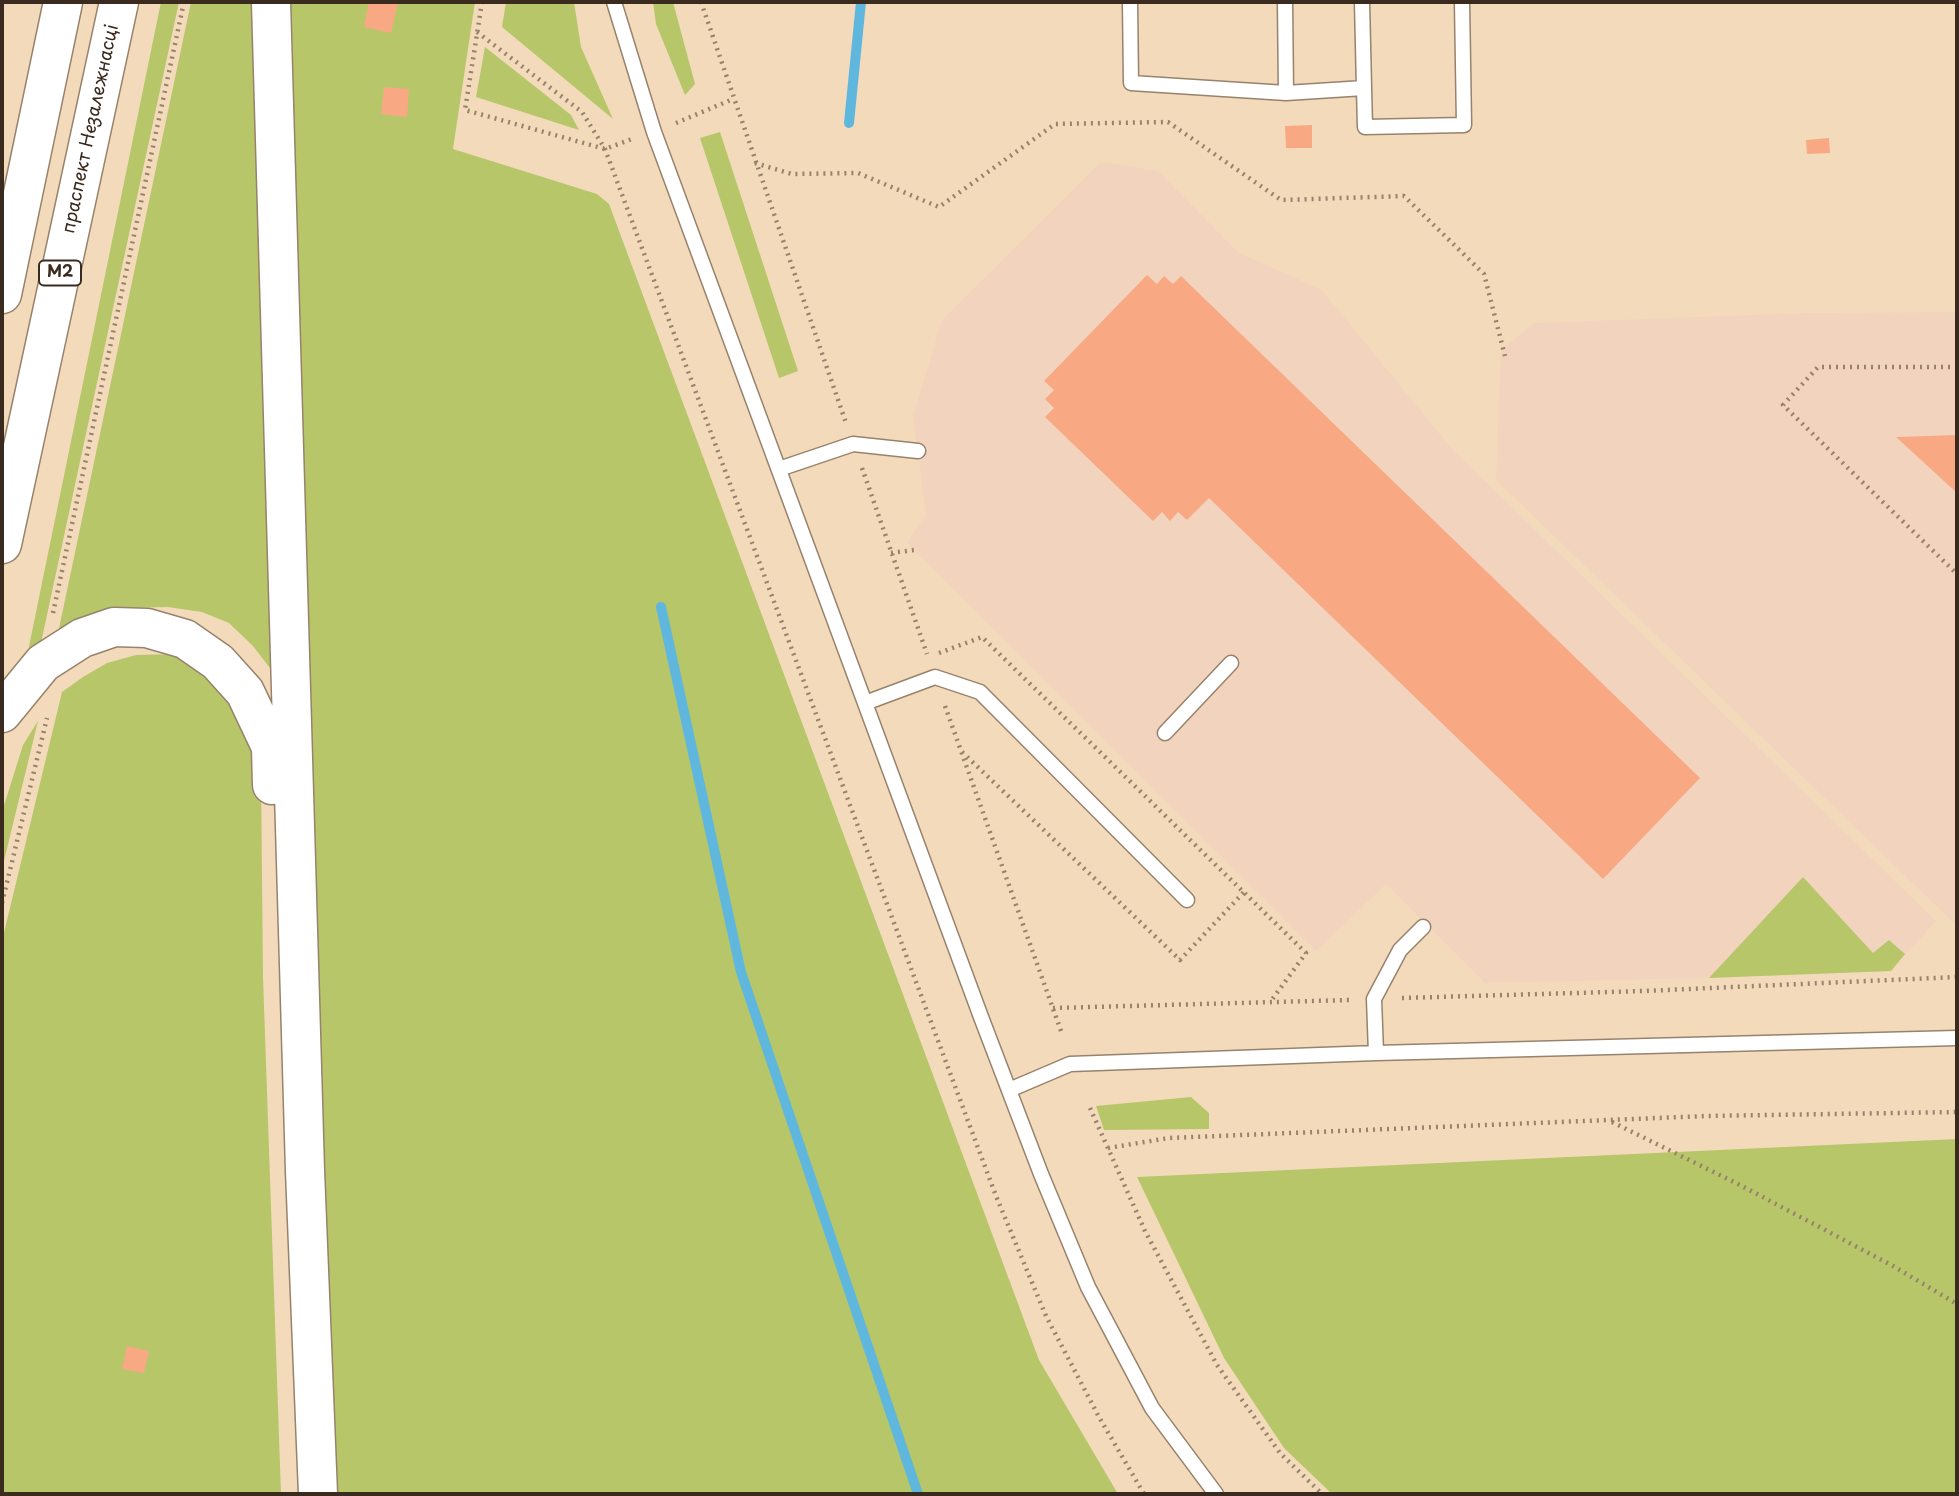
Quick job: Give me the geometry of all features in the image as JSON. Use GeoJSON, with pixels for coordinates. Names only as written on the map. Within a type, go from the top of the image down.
{"type":"FeatureCollection","features":[{"type":"Feature","properties":{"kind":"main road"},"geometry":{"type":"LineString","coordinates":[[2,294],[64,2]]}},
{"type":"Feature","properties":{"kind":"main road","name":"праспект Незалежнасці"},"geometry":{"type":"LineString","coordinates":[[2,544],[119,2]]}},
{"type":"Feature","properties":{"kind":"main road"},"geometry":{"type":"LineString","coordinates":[[271,2],[305,1171],[318,1494]]}},
{"type":"Feature","properties":{"kind":"main road"},"geometry":{"type":"LineString","coordinates":[[2,713],[43,663],[82,638],[114,627],[147,628],[185,639],[218,662],[245,692],[271,747],[299,1494]]}},
{"type":"Feature","properties":{"kind":"lane"},"geometry":{"type":"LineString","coordinates":[[614,2],[654,132],[1009,1090],[1088,1287],[1152,1408],[1216,1494]]}},
{"type":"Feature","properties":{"kind":"lane"},"geometry":{"type":"LineString","coordinates":[[1130,2],[1131,83],[1286,93],[1364,88]]}},
{"type":"Feature","properties":{"kind":"lane"},"geometry":{"type":"LineString","coordinates":[[1285,2],[1286,93]]}},
{"type":"Feature","properties":{"kind":"lane"},"geometry":{"type":"LineString","coordinates":[[1362,2],[1365,127],[1464,125],[1462,2]]}},
{"type":"Feature","properties":{"kind":"lane"},"geometry":{"type":"LineString","coordinates":[[779,469],[853,444],[918,451]]}},
{"type":"Feature","properties":{"kind":"lane"},"geometry":{"type":"LineString","coordinates":[[1165,733],[1231,663]]}},
{"type":"Feature","properties":{"kind":"lane"},"geometry":{"type":"LineString","coordinates":[[865,704],[935,677],[980,692],[1187,900]]}},
{"type":"Feature","properties":{"kind":"lane"},"geometry":{"type":"LineString","coordinates":[[1376,1053],[1374,999],[1400,950],[1423,927]]}},
{"type":"Feature","properties":{"kind":"lane"},"geometry":{"type":"LineString","coordinates":[[1009,1090],[1070,1065],[1376,1053],[1957,1038]]}},
{"type":"Feature","properties":{"kind":"path"},"geometry":{"type":"LineString","coordinates":[[2,903],[50,706],[43,663],[184,2]]}},
{"type":"Feature","properties":{"kind":"path"},"geometry":{"type":"LineString","coordinates":[[482,2],[466,110],[605,149],[733,99]]}},
{"type":"Feature","properties":{"kind":"path"},"geometry":{"type":"LineString","coordinates":[[701,2],[928,657],[982,637],[1306,953],[1270,1002]]}},
{"type":"Feature","properties":{"kind":"path"},"geometry":{"type":"LineString","coordinates":[[477,32],[582,112],[605,149],[996,1196],[1046,1316],[1099,1418],[1144,1494]]}},
{"type":"Feature","properties":{"kind":"path"},"geometry":{"type":"LineString","coordinates":[[755,163],[792,174],[858,173],[939,207],[1055,124],[1168,122],[1281,200],[1404,196],[1485,274],[1505,356]]}},
{"type":"Feature","properties":{"kind":"path"},"geometry":{"type":"LineString","coordinates":[[1957,367],[1818,367],[1783,405],[1957,574]]}},
{"type":"Feature","properties":{"kind":"path"},"geometry":{"type":"LineString","coordinates":[[891,553],[914,550]]}},
{"type":"Feature","properties":{"kind":"path"},"geometry":{"type":"LineString","coordinates":[[935,677],[1060,1031]]}},
{"type":"Feature","properties":{"kind":"path"},"geometry":{"type":"LineString","coordinates":[[961,751],[1180,960],[1244,892]]}},
{"type":"Feature","properties":{"kind":"path"},"geometry":{"type":"LineString","coordinates":[[1053,1008],[1644,991],[1957,977]]}},
{"type":"Feature","properties":{"kind":"path"},"geometry":{"type":"LineString","coordinates":[[1090,1108],[1145,1231],[1217,1364],[1280,1453],[1322,1494]]}},
{"type":"Feature","properties":{"kind":"path"},"geometry":{"type":"LineString","coordinates":[[1108,1148],[1169,1138],[1706,1116],[1957,1112]]}},
{"type":"Feature","properties":{"kind":"path"},"geometry":{"type":"LineString","coordinates":[[1609,1120],[1752,1191],[1893,1266],[1957,1304]]}},
{"type":"Feature","properties":{"kind":"shaded area"},"geometry":{"type":"Polygon","coordinates":[[[1101,162],[1158,171],[1239,253],[1322,290],[1452,449],[1936,921],[1891,971],[1485,983],[1386,884],[1316,951],[907,543],[926,514],[913,416],[942,320],[1101,162]]]}},
{"type":"Feature","properties":{"kind":"shaded area"},"geometry":{"type":"Polygon","coordinates":[[[1957,312],[1957,926],[1496,480],[1501,350],[1534,323],[1806,313],[1957,312]]]}},
{"type":"Feature","properties":{"kind":"green space"},"geometry":{"type":"Polygon","coordinates":[[[161,2],[179,2],[39,652],[25,666],[161,2]]]}},
{"type":"Feature","properties":{"kind":"green space"},"geometry":{"type":"Polygon","coordinates":[[[191,2],[257,2],[273,672],[253,646],[229,623],[202,612],[168,607],[126,608],[57,638],[191,2]]]}},
{"type":"Feature","properties":{"kind":"green space"},"geometry":{"type":"Polygon","coordinates":[[[285,2],[475,2],[453,149],[597,194],[609,204],[1039,1360],[1118,1494],[333,1494],[285,2]]]}},
{"type":"Feature","properties":{"kind":"green space"},"geometry":{"type":"Polygon","coordinates":[[[506,2],[574,2],[581,47],[613,119],[502,27],[506,2]]]}},
{"type":"Feature","properties":{"kind":"green space"},"geometry":{"type":"Polygon","coordinates":[[[653,2],[673,2],[695,84],[685,95],[656,24],[653,2]]]}},
{"type":"Feature","properties":{"kind":"green space"},"geometry":{"type":"Polygon","coordinates":[[[485,47],[571,115],[579,130],[476,97],[485,47]]]}},
{"type":"Feature","properties":{"kind":"green space"},"geometry":{"type":"Polygon","coordinates":[[[720,132],[798,371],[779,378],[700,138],[720,132]]]}},
{"type":"Feature","properties":{"kind":"green space"},"geometry":{"type":"Polygon","coordinates":[[[178,654],[209,675],[232,702],[249,733],[261,775],[263,977],[281,1494],[2,1494],[2,941],[62,692],[107,663],[136,655],[178,654]]]}},
{"type":"Feature","properties":{"kind":"green space"},"geometry":{"type":"Polygon","coordinates":[[[38,721],[2,869],[2,812],[23,745],[38,721]]]}},
{"type":"Feature","properties":{"kind":"green space"},"geometry":{"type":"Polygon","coordinates":[[[1803,877],[1873,953],[1889,940],[1905,954],[1891,971],[1709,978],[1803,877]]]}},
{"type":"Feature","properties":{"kind":"green space"},"geometry":{"type":"Polygon","coordinates":[[[1191,1097],[1209,1113],[1209,1129],[1104,1130],[1096,1106],[1191,1097]]]}},
{"type":"Feature","properties":{"kind":"green space"},"geometry":{"type":"Polygon","coordinates":[[[1957,1139],[1957,1494],[1332,1494],[1284,1448],[1224,1358],[1137,1177],[1957,1139]]]}},
{"type":"Feature","properties":{"kind":"building"},"geometry":{"type":"Polygon","coordinates":[[[369,2],[398,2],[391,33],[364,27],[369,2]]]}},
{"type":"Feature","properties":{"kind":"building"},"geometry":{"type":"Polygon","coordinates":[[[384,87],[409,89],[407,117],[381,114],[384,87]]]}},
{"type":"Feature","properties":{"kind":"building"},"geometry":{"type":"Polygon","coordinates":[[[1312,125],[1312,148],[1286,148],[1285,126],[1312,125]]]}},
{"type":"Feature","properties":{"kind":"building"},"geometry":{"type":"Polygon","coordinates":[[[1829,138],[1830,153],[1807,154],[1806,140],[1829,138]]]}},
{"type":"Feature","properties":{"kind":"building"},"geometry":{"type":"Polygon","coordinates":[[[1147,275],[1157,284],[1164,276],[1173,284],[1181,276],[1700,778],[1603,879],[1209,498],[1187,520],[1178,512],[1170,521],[1162,512],[1153,521],[1045,417],[1054,408],[1045,399],[1054,390],[1044,381],[1147,275]]]}},
{"type":"Feature","properties":{"kind":"building"},"geometry":{"type":"Polygon","coordinates":[[[1957,435],[1957,493],[1896,437],[1957,435]]]}},
{"type":"Feature","properties":{"kind":"building"},"geometry":{"type":"Polygon","coordinates":[[[127,1346],[149,1351],[144,1373],[122,1369],[127,1346]]]}},
{"type":"Feature","properties":{"kind":"waterway"},"geometry":{"type":"LineString","coordinates":[[849,123],[861,2]]}},
{"type":"Feature","properties":{"kind":"waterway"},"geometry":{"type":"LineString","coordinates":[[661,607],[741,972],[918,1494]]}}]}
